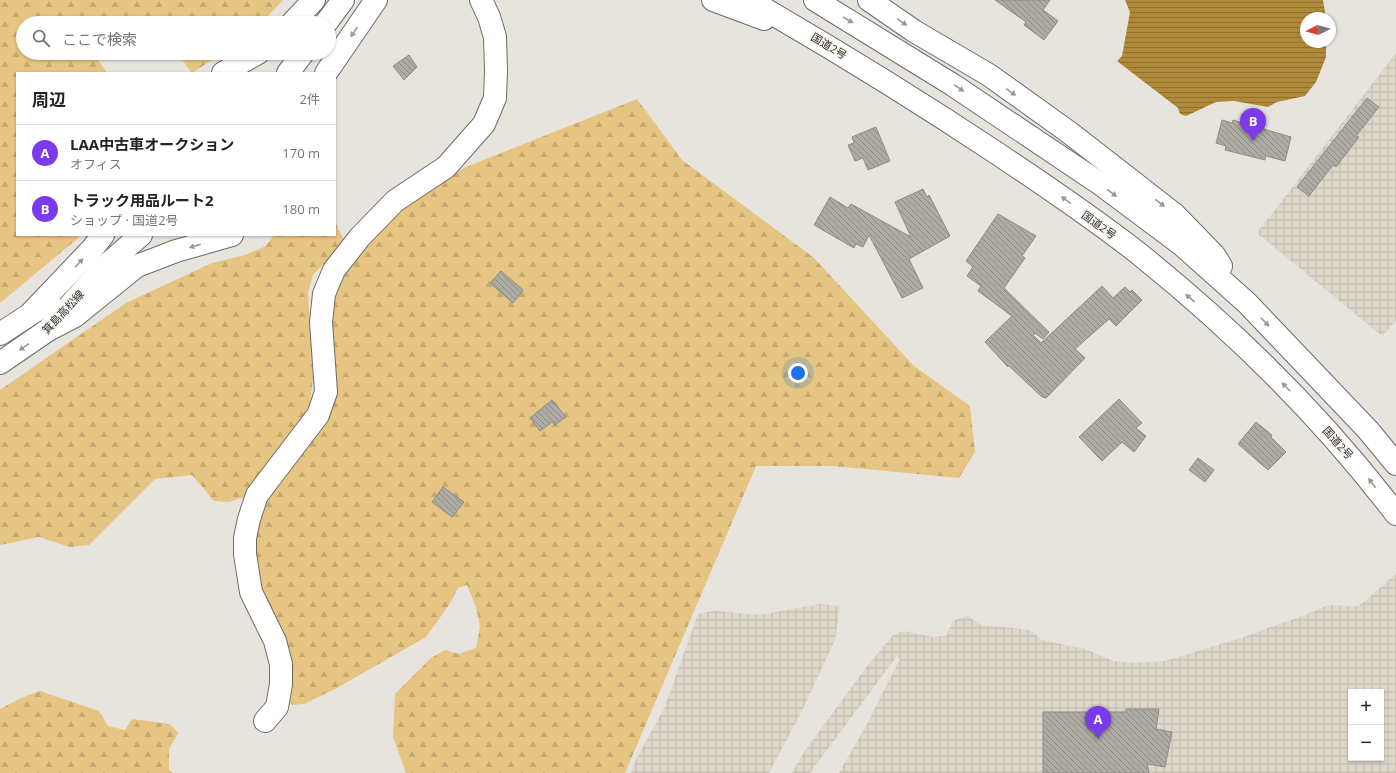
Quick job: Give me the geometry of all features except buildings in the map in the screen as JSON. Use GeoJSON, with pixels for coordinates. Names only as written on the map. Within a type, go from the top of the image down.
{"type":"FeatureCollection","features":[{"type":"Feature","properties":{"kind":"main road"},"geometry":{"type":"LineString","coordinates":[[299,16],[314,0]]}},
{"type":"Feature","properties":{"kind":"main road"},"geometry":{"type":"LineString","coordinates":[[331,16],[343,0]]}},
{"type":"Feature","properties":{"kind":"main road"},"geometry":{"type":"LineString","coordinates":[[336,58],[376,0]]}},
{"type":"Feature","properties":{"kind":"main road"},"geometry":{"type":"LineString","coordinates":[[266,721],[277,707],[281,684],[281,664],[275,641],[251,592],[245,554],[245,538],[249,519],[257,495],[318,416],[326,392],[321,322],[324,294],[334,270],[360,237],[395,201],[446,167],[484,124],[495,98],[496,70],[494,37],[489,18],[481,0]]}},
{"type":"Feature","properties":{"kind":"main road"},"geometry":{"type":"LineString","coordinates":[[713,0],[816,38]]}},
{"type":"Feature","properties":{"kind":"main road","name":"国道2号"},"geometry":{"type":"LineString","coordinates":[[749,0],[816,38],[946,119],[1055,192],[1138,253],[1254,354],[1303,404],[1366,474],[1396,514]]}},
{"type":"Feature","properties":{"kind":"main road"},"geometry":{"type":"LineString","coordinates":[[815,0],[953,85],[1099,183],[1182,245],[1247,303],[1368,430],[1396,464]]}},
{"type":"Feature","properties":{"kind":"main road"},"geometry":{"type":"LineString","coordinates":[[869,0],[914,31],[995,80],[1070,133],[1174,214],[1214,255],[1247,303]]}},
{"type":"Feature","properties":{"kind":"main road"},"geometry":{"type":"LineString","coordinates":[[225,72],[246,60]]}},
{"type":"Feature","properties":{"kind":"main road"},"geometry":{"type":"LineString","coordinates":[[289,72],[298,60]]}},
{"type":"Feature","properties":{"kind":"main road"},"geometry":{"type":"LineString","coordinates":[[327,72],[335,60]]}},
{"type":"Feature","properties":{"kind":"main road"},"geometry":{"type":"LineString","coordinates":[[32,312],[92,249],[102,236]]}},
{"type":"Feature","properties":{"kind":"main road","name":"箕島高松線"},"geometry":{"type":"LineString","coordinates":[[0,364],[48,330],[102,269],[140,236]]}},
{"type":"Feature","properties":{"kind":"main road"},"geometry":{"type":"LineString","coordinates":[[48,330],[75,316],[137,266],[222,236]]}},
{"type":"Feature","properties":{"kind":"main road","name":"箕島高松線"},"geometry":{"type":"LineString","coordinates":[[0,334],[32,312],[102,269]]}},
{"type":"Feature","properties":{"kind":"shaded area"},"geometry":{"type":"Polygon","coordinates":[[[1125,0],[1323,0],[1325,12],[1300,12],[1300,48],[1326,48],[1326,57],[1316,82],[1305,96],[1277,102],[1268,107],[1234,101],[1216,102],[1186,116],[1180,114],[1178,108],[1117,61],[1122,56],[1130,12],[1125,0]]]}},
{"type":"Feature","properties":{"kind":"shaded area"},"geometry":{"type":"Polygon","coordinates":[[[1396,53],[1396,321],[1382,336],[1257,233],[1396,53]]]}},
{"type":"Feature","properties":{"kind":"shaded area"},"geometry":{"type":"Polygon","coordinates":[[[1396,574],[1396,773],[839,773],[867,724],[900,659],[897,656],[810,773],[792,773],[802,755],[864,670],[894,634],[904,631],[933,637],[946,636],[953,621],[967,616],[981,625],[1030,630],[1042,640],[1085,649],[1113,661],[1134,663],[1165,661],[1241,638],[1328,605],[1357,606],[1364,602],[1396,574]]]}},
{"type":"Feature","properties":{"kind":"shaded area"},"geometry":{"type":"Polygon","coordinates":[[[820,604],[840,606],[835,640],[802,711],[769,773],[631,773],[636,759],[664,709],[698,614],[714,611],[759,615],[820,604]]]}},
{"type":"Feature","properties":{"kind":"green space"},"geometry":{"type":"Polygon","coordinates":[[[0,0],[283,0],[268,16],[16,16],[16,60],[98,60],[106,72],[16,72],[16,236],[78,236],[77,239],[0,303],[0,0]]]}},
{"type":"Feature","properties":{"kind":"green space"},"geometry":{"type":"Polygon","coordinates":[[[182,60],[212,60],[194,72],[191,72],[182,60]]]}},
{"type":"Feature","properties":{"kind":"green space"},"geometry":{"type":"Polygon","coordinates":[[[637,99],[682,160],[813,257],[914,366],[970,406],[975,452],[959,478],[834,466],[756,466],[625,773],[406,773],[393,737],[395,694],[431,658],[445,650],[459,654],[476,648],[480,627],[476,607],[467,585],[458,588],[449,605],[426,637],[335,689],[304,704],[292,705],[288,699],[254,570],[255,523],[265,501],[325,418],[332,300],[343,276],[362,244],[409,200],[466,167],[637,99]]]}},
{"type":"Feature","properties":{"kind":"green space"},"geometry":{"type":"Polygon","coordinates":[[[336,224],[345,242],[313,275],[308,292],[313,377],[310,403],[296,433],[244,497],[229,502],[214,501],[192,475],[155,479],[89,545],[70,547],[39,537],[0,545],[0,390],[126,303],[212,263],[245,255],[266,246],[273,236],[336,236],[336,224]]]}},
{"type":"Feature","properties":{"kind":"green space"},"geometry":{"type":"Polygon","coordinates":[[[40,691],[99,711],[108,726],[125,730],[132,719],[170,724],[178,733],[169,749],[169,770],[174,773],[0,773],[0,709],[21,698],[40,691]]]}},
{"type":"Feature","properties":{"kind":"place","name":"トラック用品ルート2"},"geometry":{"type":"Point","coordinates":[1253,141]}},
{"type":"Feature","properties":{"kind":"place","name":"LAA中古車オークション"},"geometry":{"type":"Point","coordinates":[1098,739]}}]}
